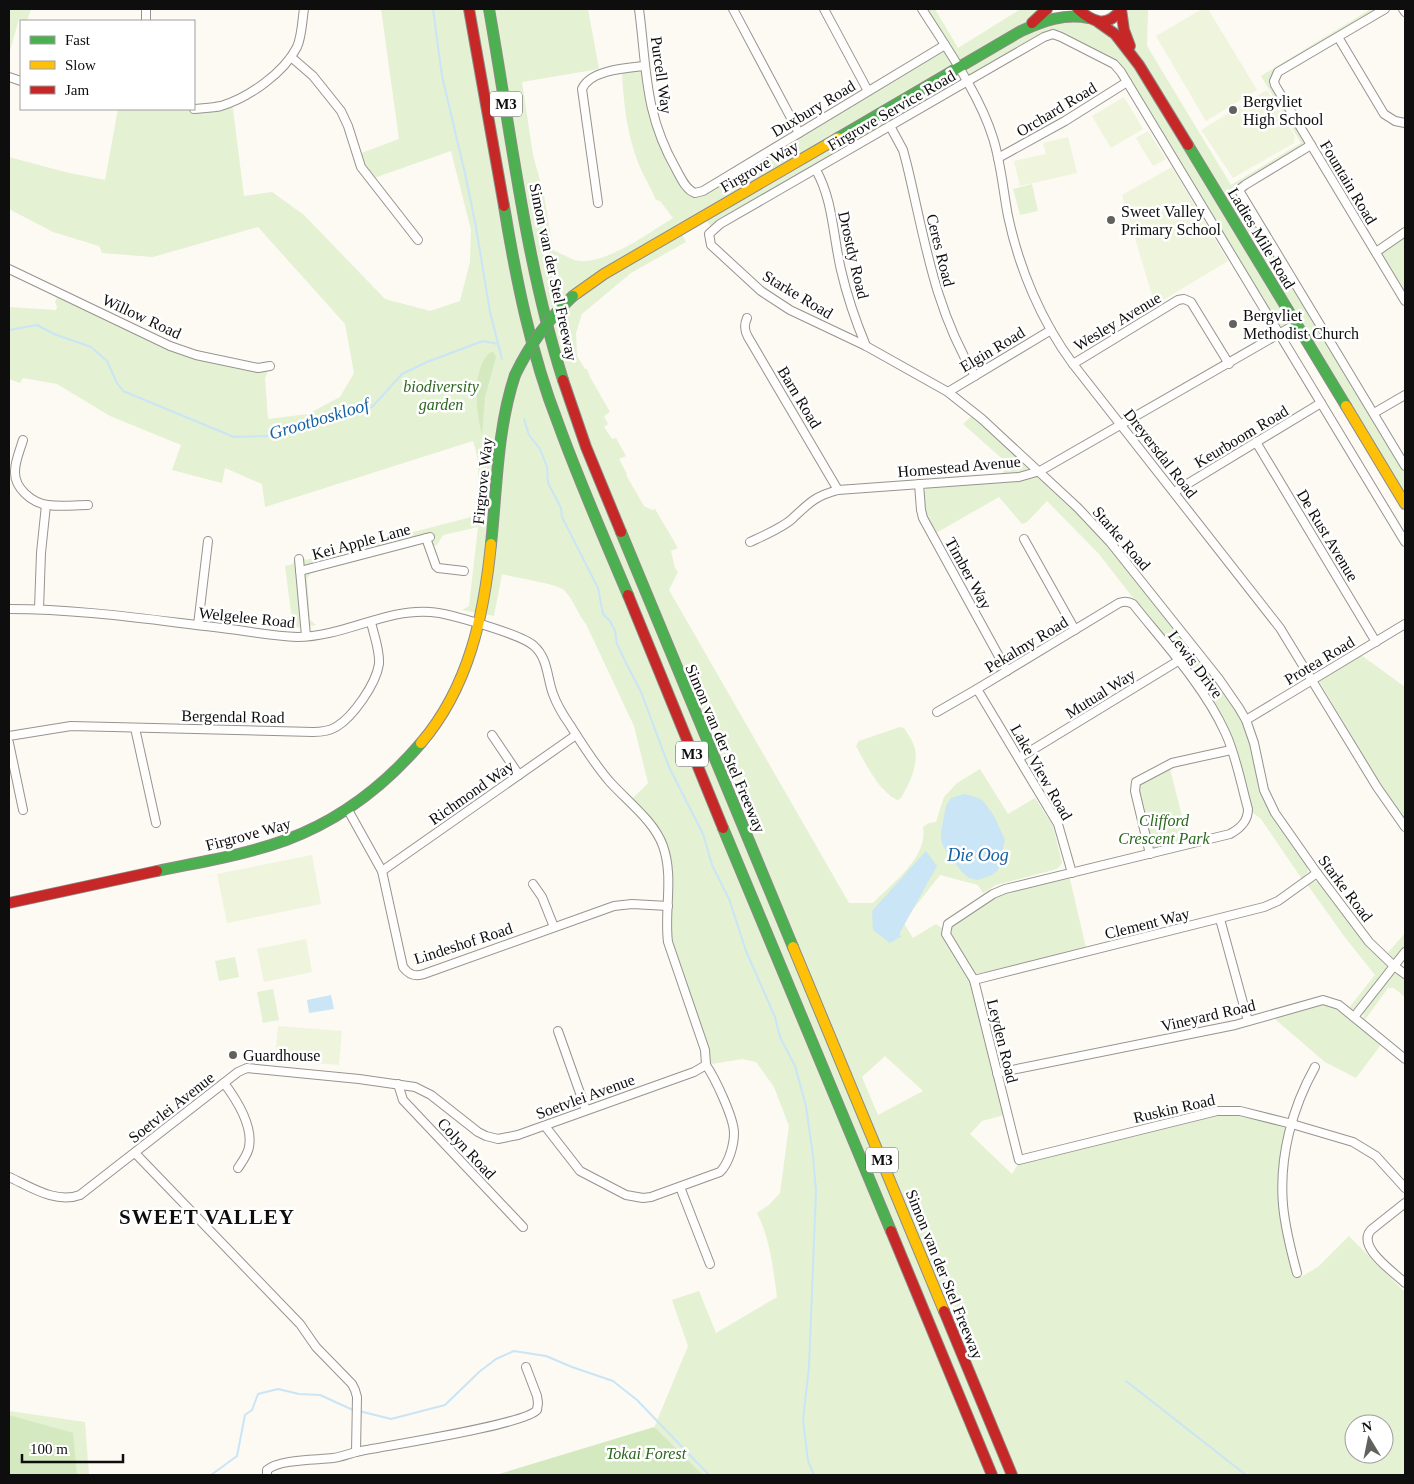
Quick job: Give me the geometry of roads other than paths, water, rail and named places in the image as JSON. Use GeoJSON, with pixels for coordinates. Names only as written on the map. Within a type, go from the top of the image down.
{"type":"FeatureCollection","features":[{"type":"Feature","properties":{"kind":"main road","name":"Simon van der Stel Freeway"},"geometry":{"type":"LineString","coordinates":[[469,9],[521,294],[536,353],[557,422],[698,769],[992,1475]]}},
{"type":"Feature","properties":{"kind":"main road","name":"Simon van der Stel Freeway"},"geometry":{"type":"LineString","coordinates":[[489,9],[539,288],[551,340],[586,447],[1012,1475]]}},
{"type":"Feature","properties":{"kind":"main road","name":"Firgrove Way"},"geometry":{"type":"LineString","coordinates":[[1021,31],[1047,9]]}},
{"type":"Feature","properties":{"kind":"main road","name":"Ladies Mile Road"},"geometry":{"type":"LineString","coordinates":[[1078,9],[1115,34],[1139,65],[1405,504]]}},
{"type":"Feature","properties":{"kind":"main road","name":"Ladies Mile Road"},"geometry":{"type":"LineString","coordinates":[[1121,9],[1126,36],[1139,65]]}},
{"type":"Feature","properties":{"kind":"main road"},"geometry":{"type":"LineString","coordinates":[[1094,20],[1103,22],[1113,20],[1121,9]]}},
{"type":"Feature","properties":{"kind":"main road","name":"Firgrove Way"},"geometry":{"type":"LineString","coordinates":[[9,903],[260,849],[301,835],[348,810],[400,768],[432,731],[450,702],[471,654],[484,603],[504,416],[515,375],[535,337],[550,318],[573,296],[611,270],[1021,31],[1040,22],[1060,17],[1076,16],[1094,20]]}},
{"type":"Feature","properties":{"kind":"street"},"geometry":{"type":"LineString","coordinates":[[195,108],[220,106],[242,97],[269,80],[291,57],[297,47],[304,9]]}},
{"type":"Feature","properties":{"kind":"street","name":"Purcell Way"},"geometry":{"type":"LineString","coordinates":[[639,9],[644,66],[652,112],[663,144],[688,189],[695,193]]}},
{"type":"Feature","properties":{"kind":"street"},"geometry":{"type":"LineString","coordinates":[[733,9],[799,133]]}},
{"type":"Feature","properties":{"kind":"street"},"geometry":{"type":"LineString","coordinates":[[824,9],[868,91]]}},
{"type":"Feature","properties":{"kind":"street","name":"Dreyersdal Road"},"geometry":{"type":"LineString","coordinates":[[922,9],[983,113],[993,138],[1008,216],[1020,261],[1033,294],[1051,330],[1074,364],[1280,628],[1377,787],[1405,827]]}},
{"type":"Feature","properties":{"kind":"street"},"geometry":{"type":"LineString","coordinates":[[1385,9],[1338,37],[1384,114],[1395,121],[1405,123]]}},
{"type":"Feature","properties":{"kind":"street","name":"Firgrove Service Road"},"geometry":{"type":"LineString","coordinates":[[714,228],[1044,37],[1056,35],[1114,64],[1127,82]]}},
{"type":"Feature","properties":{"kind":"street","name":"Fountain Road"},"geometry":{"type":"LineString","coordinates":[[1338,37],[1278,72],[1275,76],[1275,85],[1405,301]]}},
{"type":"Feature","properties":{"kind":"street","name":"Duxbury Road"},"geometry":{"type":"LineString","coordinates":[[695,193],[704,191],[944,46]]}},
{"type":"Feature","properties":{"kind":"street"},"geometry":{"type":"LineString","coordinates":[[291,57],[313,76],[341,110],[361,167],[418,240]]}},
{"type":"Feature","properties":{"kind":"street"},"geometry":{"type":"LineString","coordinates":[[598,203],[582,89],[586,82],[598,75],[644,66]]}},
{"type":"Feature","properties":{"kind":"street"},"geometry":{"type":"LineString","coordinates":[[1127,82],[1405,542]]}},
{"type":"Feature","properties":{"kind":"street","name":"Orchard Road"},"geometry":{"type":"LineString","coordinates":[[998,158],[1085,109],[1127,82]]}},
{"type":"Feature","properties":{"kind":"street","name":"Ceres Road"},"geometry":{"type":"LineString","coordinates":[[890,126],[903,150],[931,274],[942,309],[952,335],[975,376]]}},
{"type":"Feature","properties":{"kind":"street"},"geometry":{"type":"LineString","coordinates":[[1311,146],[1240,189],[1241,195],[1405,466]]}},
{"type":"Feature","properties":{"kind":"street","name":"Drostdy Road"},"geometry":{"type":"LineString","coordinates":[[816,170],[828,199],[841,270],[866,346]]}},
{"type":"Feature","properties":{"kind":"street","name":"Starke Road"},"geometry":{"type":"LineString","coordinates":[[714,228],[709,234],[711,245],[761,292],[790,310],[866,346],[948,392],[982,419],[1040,471],[1110,542],[1219,679],[1246,720],[1254,744],[1260,777],[1267,797],[1281,822],[1369,942],[1405,974]]}},
{"type":"Feature","properties":{"kind":"street"},"geometry":{"type":"LineString","coordinates":[[1376,252],[1405,232]]}},
{"type":"Feature","properties":{"kind":"street","name":"Willow Road"},"geometry":{"type":"LineString","coordinates":[[9,268],[170,346],[196,355],[258,368],[270,366]]}},
{"type":"Feature","properties":{"kind":"street","name":"Wesley Avenue"},"geometry":{"type":"LineString","coordinates":[[1074,364],[1178,300],[1184,299],[1191,302],[1229,364]]}},
{"type":"Feature","properties":{"kind":"street","name":"Barn Road"},"geometry":{"type":"LineString","coordinates":[[747,318],[745,330],[748,337],[838,490]]}},
{"type":"Feature","properties":{"kind":"street","name":"Homestead Avenue"},"geometry":{"type":"LineString","coordinates":[[750,542],[791,520],[811,502],[838,490],[1019,477],[1040,471],[1296,324]]}},
{"type":"Feature","properties":{"kind":"street","name":"Elgin Road"},"geometry":{"type":"LineString","coordinates":[[948,392],[1051,330]]}},
{"type":"Feature","properties":{"kind":"street"},"geometry":{"type":"LineString","coordinates":[[1374,413],[1405,395]]}},
{"type":"Feature","properties":{"kind":"street","name":"Keurboom Road"},"geometry":{"type":"LineString","coordinates":[[1174,492],[1321,403]]}},
{"type":"Feature","properties":{"kind":"street"},"geometry":{"type":"LineString","coordinates":[[23,440],[15,471],[17,485],[26,494],[46,505],[88,505]]}},
{"type":"Feature","properties":{"kind":"street","name":"De Rust Avenue"},"geometry":{"type":"LineString","coordinates":[[1256,442],[1376,642]]}},
{"type":"Feature","properties":{"kind":"street","name":"Timber Way"},"geometry":{"type":"LineString","coordinates":[[919,484],[923,518],[1007,671]]}},
{"type":"Feature","properties":{"kind":"street"},"geometry":{"type":"LineString","coordinates":[[39,609],[41,553],[46,505]]}},
{"type":"Feature","properties":{"kind":"street","name":"Kei Apple Lane"},"geometry":{"type":"LineString","coordinates":[[300,571],[428,537],[438,568],[464,571]]}},
{"type":"Feature","properties":{"kind":"street"},"geometry":{"type":"LineString","coordinates":[[1024,540],[1075,630]]}},
{"type":"Feature","properties":{"kind":"street"},"geometry":{"type":"LineString","coordinates":[[198,625],[208,541]]}},
{"type":"Feature","properties":{"kind":"street"},"geometry":{"type":"LineString","coordinates":[[299,559],[306,636]]}},
{"type":"Feature","properties":{"kind":"street","name":"Pekalmy Road"},"geometry":{"type":"LineString","coordinates":[[937,712],[1119,603],[1129,602]]}},
{"type":"Feature","properties":{"kind":"street","name":"Lewis Drive"},"geometry":{"type":"LineString","coordinates":[[1129,602],[1133,604],[1178,661],[1201,691],[1218,718],[1226,733],[1248,809],[1247,820],[1230,834],[1150,854]]}},
{"type":"Feature","properties":{"kind":"street","name":"Welgelee Road"},"geometry":{"type":"LineString","coordinates":[[9,609],[39,609],[102,614],[296,637],[337,632],[406,613],[431,612],[447,614],[479,624]]}},
{"type":"Feature","properties":{"kind":"street","name":"Bergendal Road"},"geometry":{"type":"LineString","coordinates":[[9,736],[61,727],[313,732],[335,728],[360,703],[371,687],[376,675],[379,653],[370,622]]}},
{"type":"Feature","properties":{"kind":"street"},"geometry":{"type":"LineString","coordinates":[[479,624],[525,640],[537,648],[544,658],[553,694],[559,708],[576,735],[610,782],[658,835],[668,864],[667,933],[670,951],[705,1050],[706,1065],[730,1115],[735,1134],[727,1163],[720,1172],[643,1198],[626,1195],[580,1170],[545,1126]]}},
{"type":"Feature","properties":{"kind":"street","name":"Protea Road"},"geometry":{"type":"LineString","coordinates":[[1246,720],[1405,624]]}},
{"type":"Feature","properties":{"kind":"street","name":"Mutual Way"},"geometry":{"type":"LineString","coordinates":[[1019,758],[1178,661],[1194,649]]}},
{"type":"Feature","properties":{"kind":"street","name":"Lake View Road"},"geometry":{"type":"LineString","coordinates":[[977,689],[1058,824],[1072,873]]}},
{"type":"Feature","properties":{"kind":"street"},"geometry":{"type":"LineString","coordinates":[[135,728],[156,823]]}},
{"type":"Feature","properties":{"kind":"street"},"geometry":{"type":"LineString","coordinates":[[492,735],[519,775]]}},
{"type":"Feature","properties":{"kind":"street","name":"Richmond Way"},"geometry":{"type":"LineString","coordinates":[[382,871],[576,735]]}},
{"type":"Feature","properties":{"kind":"street"},"geometry":{"type":"LineString","coordinates":[[9,743],[23,810]]}},
{"type":"Feature","properties":{"kind":"street"},"geometry":{"type":"LineString","coordinates":[[1072,873],[1150,854],[1135,792],[1136,782],[1172,763],[1231,750]]}},
{"type":"Feature","properties":{"kind":"street","name":"Lindeshof Road"},"geometry":{"type":"LineString","coordinates":[[348,810],[382,871],[403,967],[410,974],[416,976],[606,908],[632,904],[668,906]]}},
{"type":"Feature","properties":{"kind":"street","name":"Clement Way"},"geometry":{"type":"LineString","coordinates":[[974,980],[1271,905],[1317,872]]}},
{"type":"Feature","properties":{"kind":"street","name":"Leyden Road"},"geometry":{"type":"LineString","coordinates":[[1020,1160],[974,980],[946,932],[950,922],[1001,890],[1072,873]]}},
{"type":"Feature","properties":{"kind":"street"},"geometry":{"type":"LineString","coordinates":[[533,884],[542,897],[554,927]]}},
{"type":"Feature","properties":{"kind":"street"},"geometry":{"type":"LineString","coordinates":[[1220,919],[1248,1021]]}},
{"type":"Feature","properties":{"kind":"street"},"geometry":{"type":"LineString","coordinates":[[1354,1017],[1405,952]]}},
{"type":"Feature","properties":{"kind":"street","name":"Vineyard Road"},"geometry":{"type":"LineString","coordinates":[[997,1073],[1248,1021],[1323,1000],[1336,1003],[1405,1059]]}},
{"type":"Feature","properties":{"kind":"street"},"geometry":{"type":"LineString","coordinates":[[558,1031],[586,1110]]}},
{"type":"Feature","properties":{"kind":"street","name":"Soetvlei Avenue"},"geometry":{"type":"LineString","coordinates":[[9,1177],[52,1196],[74,1198],[86,1192],[241,1070],[255,1068],[415,1087],[431,1095],[478,1132],[490,1138],[507,1138],[694,1072],[706,1065]]}},
{"type":"Feature","properties":{"kind":"street"},"geometry":{"type":"LineString","coordinates":[[1296,1273],[1284,1212],[1285,1158],[1300,1097],[1315,1067]]}},
{"type":"Feature","properties":{"kind":"street"},"geometry":{"type":"LineString","coordinates":[[224,1083],[237,1101],[250,1138],[249,1148],[238,1168]]}},
{"type":"Feature","properties":{"kind":"street","name":"Colyn Road"},"geometry":{"type":"LineString","coordinates":[[398,1084],[403,1100],[523,1227]]}},
{"type":"Feature","properties":{"kind":"street","name":"Ruskin Road"},"geometry":{"type":"LineString","coordinates":[[1020,1160],[1221,1110],[1240,1111],[1292,1124],[1357,1144],[1376,1156],[1405,1188]]}},
{"type":"Feature","properties":{"kind":"street"},"geometry":{"type":"LineString","coordinates":[[135,1153],[300,1324],[316,1347],[352,1384],[356,1397],[356,1452]]}},
{"type":"Feature","properties":{"kind":"street"},"geometry":{"type":"LineString","coordinates":[[680,1187],[710,1264]]}},
{"type":"Feature","properties":{"kind":"street"},"geometry":{"type":"LineString","coordinates":[[1405,1203],[1372,1230],[1367,1236],[1367,1240],[1373,1252],[1405,1283]]}},
{"type":"Feature","properties":{"kind":"street"},"geometry":{"type":"LineString","coordinates":[[267,1475],[271,1466],[296,1461],[333,1458],[530,1416],[537,1410],[538,1403],[526,1367]]}},
{"type":"Feature","properties":{"kind":"water","name":"Die Oog"},"geometry":{"type":"Polygon","coordinates":[[[965,794],[981,799],[994,816],[1005,840],[998,870],[992,875],[978,880],[969,878],[962,872],[944,848],[941,840],[946,806],[951,798],[965,794]]]}},
{"type":"Feature","properties":{"kind":"water"},"geometry":{"type":"Polygon","coordinates":[[[926,851],[937,866],[899,935],[902,936],[890,943],[873,930],[872,911],[926,851]]]}},
{"type":"Feature","properties":{"kind":"water"},"geometry":{"type":"Polygon","coordinates":[[[331,995],[334,1009],[309,1013],[307,1000],[331,995]]]}},
{"type":"Feature","properties":{"kind":"waterway"},"geometry":{"type":"LineString","coordinates":[[433,9],[442,76],[466,178],[490,312],[502,359]]}},
{"type":"Feature","properties":{"kind":"waterway","name":"Grootboskloof"},"geometry":{"type":"LineString","coordinates":[[9,330],[37,325],[54,334],[91,347],[107,361],[117,383],[123,391],[234,437],[267,436],[372,407],[402,374],[427,362],[483,341],[498,344]]}},
{"type":"Feature","properties":{"kind":"waterway"},"geometry":{"type":"LineString","coordinates":[[524,419],[529,435],[540,449],[547,467],[548,483],[561,508],[562,517],[598,588],[603,614],[610,621],[615,631],[617,644],[641,692],[669,767],[703,834],[712,865],[729,899],[746,951],[775,1017],[780,1037],[795,1066],[806,1106],[816,1191],[809,1367],[803,1420],[808,1461],[814,1475]]}},
{"type":"Feature","properties":{"kind":"waterway"},"geometry":{"type":"LineString","coordinates":[[359,1411],[391,1419],[445,1405],[479,1372],[496,1359],[514,1351],[546,1356],[613,1381],[637,1400],[709,1475]]}},
{"type":"Feature","properties":{"kind":"waterway"},"geometry":{"type":"LineString","coordinates":[[1126,1381],[1246,1475]]}},
{"type":"Feature","properties":{"kind":"waterway"},"geometry":{"type":"LineString","coordinates":[[211,1475],[237,1456],[245,1415],[252,1410],[258,1394],[278,1389],[299,1394],[320,1395],[353,1410]]}},
{"type":"Feature","properties":{"kind":"place","name":"Bergvliet High School"},"geometry":{"type":"Point","coordinates":[1233,110]}},
{"type":"Feature","properties":{"kind":"place","name":"Sweet Valley Primary School"},"geometry":{"type":"Point","coordinates":[1111,220]}},
{"type":"Feature","properties":{"kind":"place","name":"Bergvliet Methodist Church"},"geometry":{"type":"Point","coordinates":[1233,324]}},
{"type":"Feature","properties":{"kind":"place","name":"Guardhouse"},"geometry":{"type":"Point","coordinates":[233,1055]}},
{"type":"Feature","properties":{"kind":"district","name":"SWEET VALLEY"},"geometry":{"type":"Point","coordinates":[207,1217]}},
{"type":"Feature","properties":{"kind":"park label","name":"biodiversity garden"},"geometry":{"type":"Point","coordinates":[441,395]}},
{"type":"Feature","properties":{"kind":"park label","name":"Clifford Crescent Park"},"geometry":{"type":"Point","coordinates":[1164,829]}},
{"type":"Feature","properties":{"kind":"park label","name":"Tokai Forest"},"geometry":{"type":"Point","coordinates":[646,1453]}}]}
